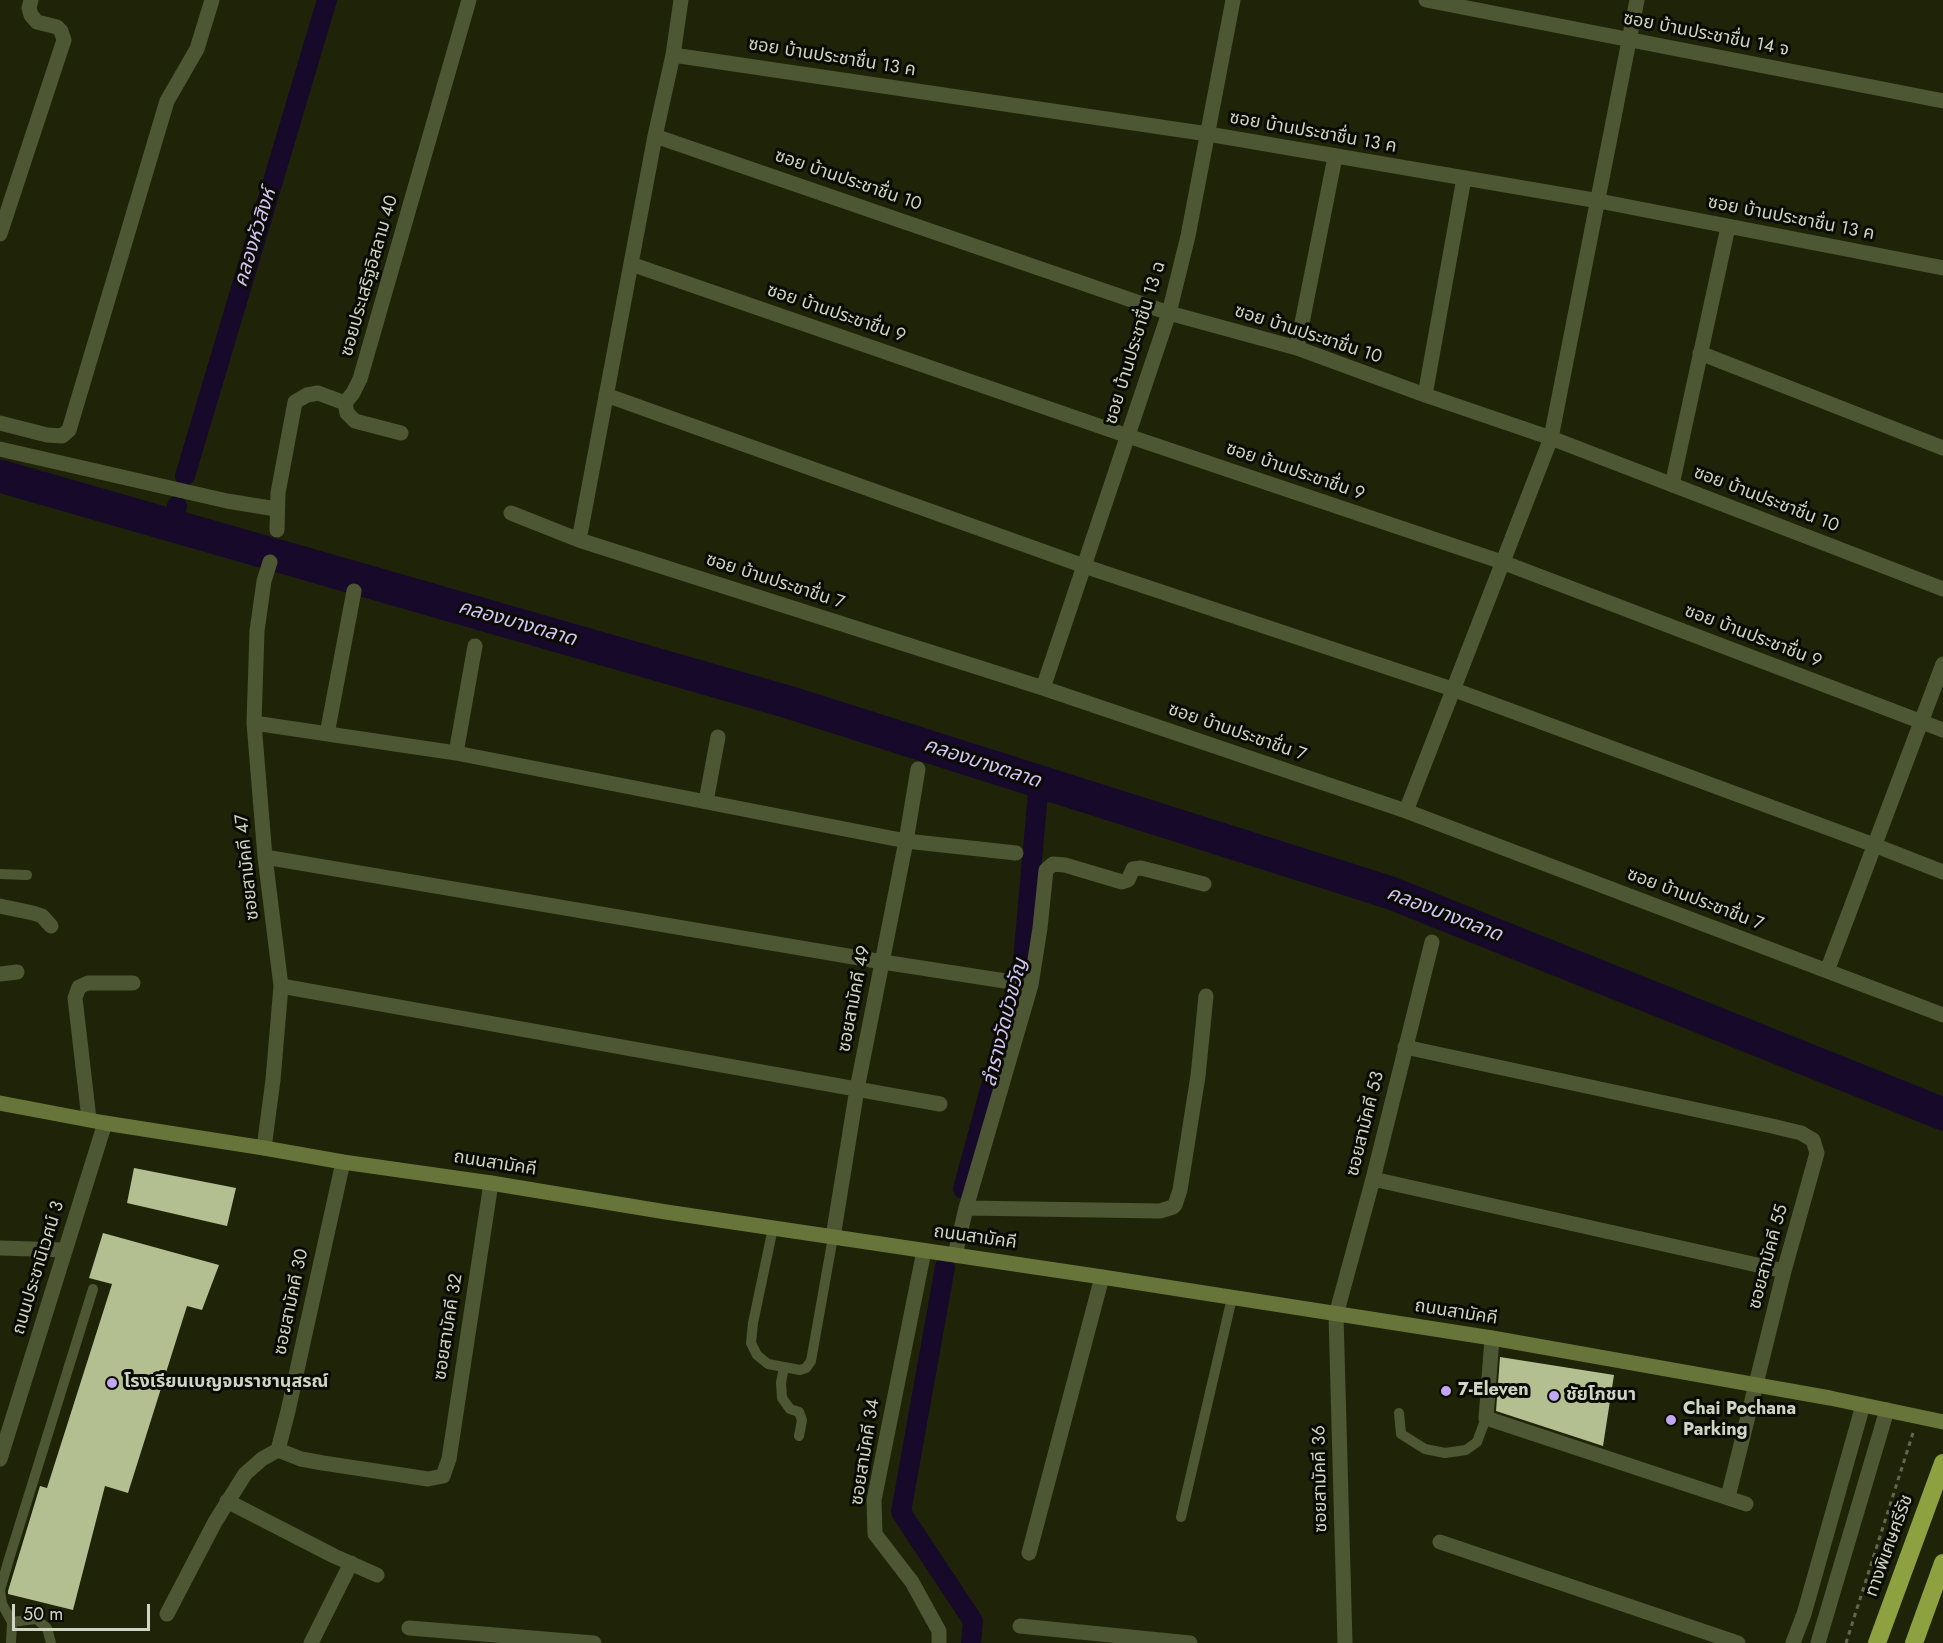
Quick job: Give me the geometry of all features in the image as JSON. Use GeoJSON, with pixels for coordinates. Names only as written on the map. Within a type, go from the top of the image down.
{"type":"FeatureCollection","features":[{"type":"Feature","properties":{"kind":"highway","name":"ทางพิเศษศรีรัช"},"geometry":{"type":"LineString","coordinates":[[1877,1643],[1943,1463]]}},
{"type":"Feature","properties":{"kind":"highway"},"geometry":{"type":"LineString","coordinates":[[1914,1643],[1943,1563]]}},
{"type":"Feature","properties":{"kind":"main road","name":"ถนนสามัคคี"},"geometry":{"type":"LineString","coordinates":[[0,1103],[105,1123],[343,1162],[1491,1338],[1756,1385],[1943,1422]]}},
{"type":"Feature","properties":{"kind":"street"},"geometry":{"type":"LineString","coordinates":[[0,234],[64,40],[62,31],[57,27],[37,22],[31,15],[28,8],[31,0]]}},
{"type":"Feature","properties":{"kind":"street"},"geometry":{"type":"LineString","coordinates":[[0,423],[47,435],[62,436],[69,430],[167,101],[196,49],[212,0]]}},
{"type":"Feature","properties":{"kind":"street","name":"ซอยประเสริฐอิสลาม 40"},"geometry":{"type":"LineString","coordinates":[[345,403],[360,379],[469,0]]}},
{"type":"Feature","properties":{"kind":"street"},"geometry":{"type":"LineString","coordinates":[[579,540],[655,136],[673,55],[681,0]]}},
{"type":"Feature","properties":{"kind":"street","name":"ซอย บ้านประชาชื่น 13 ฉ"},"geometry":{"type":"LineString","coordinates":[[1043,688],[1169,313],[1188,236],[1233,0]]}},
{"type":"Feature","properties":{"kind":"street","name":"ซอย บ้านประชาชื่น 14 จ"},"geometry":{"type":"LineString","coordinates":[[1426,0],[1943,101]]}},
{"type":"Feature","properties":{"kind":"street"},"geometry":{"type":"LineString","coordinates":[[1406,811],[1551,438],[1637,0]]}},
{"type":"Feature","properties":{"kind":"street","name":"ซอย บ้านประชาชื่น 13 ค"},"geometry":{"type":"LineString","coordinates":[[673,55],[1208,134],[1599,201],[1943,268]]}},
{"type":"Feature","properties":{"kind":"street","name":"ซอย บ้านประชาชื่น 10"},"geometry":{"type":"LineString","coordinates":[[655,136],[1169,313],[1297,348],[1551,438],[1943,589]]}},
{"type":"Feature","properties":{"kind":"street"},"geometry":{"type":"LineString","coordinates":[[1297,348],[1335,157]]}},
{"type":"Feature","properties":{"kind":"street"},"geometry":{"type":"LineString","coordinates":[[1425,395],[1464,178]]}},
{"type":"Feature","properties":{"kind":"street"},"geometry":{"type":"LineString","coordinates":[[1672,485],[1728,227]]}},
{"type":"Feature","properties":{"kind":"street","name":"ซอย บ้านประชาชื่น 9"},"geometry":{"type":"LineString","coordinates":[[631,264],[1128,436],[1502,562],[1943,730]]}},
{"type":"Feature","properties":{"kind":"street"},"geometry":{"type":"LineString","coordinates":[[1700,354],[1943,448]]}},
{"type":"Feature","properties":{"kind":"street"},"geometry":{"type":"LineString","coordinates":[[277,530],[276,509],[295,402],[307,395],[318,393],[345,403],[347,412],[355,421],[401,433]]}},
{"type":"Feature","properties":{"kind":"street"},"geometry":{"type":"LineString","coordinates":[[606,395],[1084,566],[1452,689],[1874,845],[1943,873]]}},
{"type":"Feature","properties":{"kind":"street"},"geometry":{"type":"LineString","coordinates":[[0,449],[227,501],[276,509]]}},
{"type":"Feature","properties":{"kind":"street","name":"ซอย บ้านประชาชื่น 7"},"geometry":{"type":"LineString","coordinates":[[511,513],[579,540],[1043,688],[1406,811],[1943,1015]]}},
{"type":"Feature","properties":{"kind":"street","name":"ซอยสามัคคี 47"},"geometry":{"type":"LineString","coordinates":[[264,1148],[273,1080],[281,986],[265,857],[254,723],[255,664],[264,581],[270,562]]}},
{"type":"Feature","properties":{"kind":"street"},"geometry":{"type":"LineString","coordinates":[[327,734],[354,591]]}},
{"type":"Feature","properties":{"kind":"street"},"geometry":{"type":"LineString","coordinates":[[456,753],[475,646]]}},
{"type":"Feature","properties":{"kind":"street"},"geometry":{"type":"LineString","coordinates":[[1827,971],[1943,664]]}},
{"type":"Feature","properties":{"kind":"street"},"geometry":{"type":"LineString","coordinates":[[254,723],[456,753],[906,841],[1016,853]]}},
{"type":"Feature","properties":{"kind":"street"},"geometry":{"type":"LineString","coordinates":[[706,801],[718,737]]}},
{"type":"Feature","properties":{"kind":"street","name":"ซอยสามัคคี 49"},"geometry":{"type":"LineString","coordinates":[[833,1237],[857,1089],[918,769]]}},
{"type":"Feature","properties":{"kind":"street"},"geometry":{"type":"LineString","coordinates":[[265,857],[883,962],[1029,984]]}},
{"type":"Feature","properties":{"kind":"street"},"geometry":{"type":"LineString","coordinates":[[955,1255],[1029,984],[1040,928],[1046,870],[1056,864],[1065,865],[1122,882],[1128,880],[1133,869],[1141,868],[1204,884]]}},
{"type":"Feature","properties":{"kind":"street"},"geometry":{"type":"LineString","coordinates":[[0,906],[33,912],[42,916],[51,926]]}},
{"type":"Feature","properties":{"kind":"street","name":"ซอยสามัคคี 53"},"geometry":{"type":"LineString","coordinates":[[1336,1315],[1373,1179],[1432,942]]}},
{"type":"Feature","properties":{"kind":"street"},"geometry":{"type":"LineString","coordinates":[[0,974],[17,972]]}},
{"type":"Feature","properties":{"kind":"street"},"geometry":{"type":"LineString","coordinates":[[89,1119],[75,999],[79,987],[88,983],[134,983]]}},
{"type":"Feature","properties":{"kind":"street"},"geometry":{"type":"LineString","coordinates":[[281,986],[940,1104]]}},
{"type":"Feature","properties":{"kind":"street"},"geometry":{"type":"LineString","coordinates":[[966,1208],[1160,1210],[1170,1209],[1175,1205],[1180,1190],[1198,1076],[1206,996]]}},
{"type":"Feature","properties":{"kind":"street","name":"ซอยสามัคคี 55"},"geometry":{"type":"LineString","coordinates":[[1405,1047],[1772,1126],[1801,1133],[1814,1140],[1817,1153],[1784,1271],[1728,1497]]}},
{"type":"Feature","properties":{"kind":"street","name":"ถนนประชานิเวศน์ 3"},"geometry":{"type":"LineString","coordinates":[[1,1451],[105,1123]]}},
{"type":"Feature","properties":{"kind":"street","name":"ซอยสามัคคี 30"},"geometry":{"type":"LineString","coordinates":[[278,1450],[343,1162]]}},
{"type":"Feature","properties":{"kind":"street"},"geometry":{"type":"LineString","coordinates":[[1373,1179],[1784,1271]]}},
{"type":"Feature","properties":{"kind":"street","name":"ซอยสามัคคี 32"},"geometry":{"type":"LineString","coordinates":[[278,1450],[301,1459],[335,1465],[428,1479],[443,1476],[449,1459],[491,1183]]}},
{"type":"Feature","properties":{"kind":"street"},"geometry":{"type":"LineString","coordinates":[[0,1248],[65,1250]]}},
{"type":"Feature","properties":{"kind":"street","name":"ซอยสามัคคี 34"},"geometry":{"type":"LineString","coordinates":[[924,1251],[874,1500],[875,1534],[912,1582],[939,1631],[939,1643]]}},
{"type":"Feature","properties":{"kind":"street"},"geometry":{"type":"LineString","coordinates":[[1029,1553],[1102,1277]]}},
{"type":"Feature","properties":{"kind":"street","name":"ซอยสามัคคี 36"},"geometry":{"type":"LineString","coordinates":[[1336,1315],[1345,1643]]}},
{"type":"Feature","properties":{"kind":"street"},"geometry":{"type":"LineString","coordinates":[[1491,1338],[1486,1418],[1746,1504]]}},
{"type":"Feature","properties":{"kind":"street"},"geometry":{"type":"LineString","coordinates":[[1793,1643],[1804,1614],[1863,1405]]}},
{"type":"Feature","properties":{"kind":"street"},"geometry":{"type":"LineString","coordinates":[[1818,1643],[1887,1410]]}},
{"type":"Feature","properties":{"kind":"street"},"geometry":{"type":"LineString","coordinates":[[167,1614],[227,1501],[245,1474],[262,1459],[278,1450]]}},
{"type":"Feature","properties":{"kind":"street"},"geometry":{"type":"LineString","coordinates":[[227,1501],[376,1575]]}},
{"type":"Feature","properties":{"kind":"street"},"geometry":{"type":"LineString","coordinates":[[1440,1542],[1738,1643]]}},
{"type":"Feature","properties":{"kind":"street"},"geometry":{"type":"LineString","coordinates":[[311,1643],[351,1563]]}},
{"type":"Feature","properties":{"kind":"street"},"geometry":{"type":"LineString","coordinates":[[1020,1626],[1058,1636],[1190,1643]]}},
{"type":"Feature","properties":{"kind":"street"},"geometry":{"type":"LineString","coordinates":[[409,1628],[594,1643]]}},
{"type":"Feature","properties":{"kind":"lane"},"geometry":{"type":"LineString","coordinates":[[0,874],[27,875]]}},
{"type":"Feature","properties":{"kind":"lane"},"geometry":{"type":"LineString","coordinates":[[773,1228],[751,1343],[757,1355],[768,1364],[800,1370],[806,1368],[811,1361],[833,1237]]}},
{"type":"Feature","properties":{"kind":"lane"},"geometry":{"type":"LineString","coordinates":[[11,1643],[12,1622],[2,1604],[0,1590],[93,1289]]}},
{"type":"Feature","properties":{"kind":"lane"},"geometry":{"type":"LineString","coordinates":[[1181,1517],[1232,1298]]}},
{"type":"Feature","properties":{"kind":"lane"},"geometry":{"type":"LineString","coordinates":[[784,1367],[781,1383],[782,1398],[790,1409],[799,1413],[802,1420],[800,1436]]}},
{"type":"Feature","properties":{"kind":"lane"},"geometry":{"type":"LineString","coordinates":[[1399,1413],[1401,1434],[1425,1449],[1445,1454],[1466,1449],[1477,1442],[1486,1418]]}},
{"type":"Feature","properties":{"kind":"lane"},"geometry":{"type":"LineString","coordinates":[[12,1622],[36,1619],[47,1628],[51,1643]]}},
{"type":"Feature","properties":{"kind":"path"},"geometry":{"type":"LineString","coordinates":[[1846,1643],[1919,1416]]}},
{"type":"Feature","properties":{"kind":"building"},"geometry":{"type":"Polygon","coordinates":[[[134,1168],[236,1188],[227,1226],[127,1203],[134,1168]]]}},
{"type":"Feature","properties":{"kind":"building"},"geometry":{"type":"Polygon","coordinates":[[[103,1233],[219,1265],[202,1310],[187,1306],[128,1493],[105,1486],[73,1610],[8,1594],[8,1591],[40,1486],[47,1488],[112,1284],[89,1278],[103,1233]]]}},
{"type":"Feature","properties":{"kind":"building","name":"ชัยโภชนา"},"geometry":{"type":"Polygon","coordinates":[[[1500,1357],[1614,1375],[1603,1446],[1496,1411],[1500,1357]]]}},
{"type":"Feature","properties":{"kind":"waterway","name":"คลองหัวสิงห์"},"geometry":{"type":"LineString","coordinates":[[185,476],[327,0]]}},
{"type":"Feature","properties":{"kind":"waterway","name":"คลองบางตลาด"},"geometry":{"type":"LineString","coordinates":[[0,476],[788,702],[1391,893],[1943,1114]]}},
{"type":"Feature","properties":{"kind":"waterway","name":"คลองหัวสิงห์"},"geometry":{"type":"LineString","coordinates":[[172,525],[177,506]]}},
{"type":"Feature","properties":{"kind":"waterway","name":"ลำรางวัดบัวขวัญ"},"geometry":{"type":"LineString","coordinates":[[963,1189],[1022,971],[1039,782]]}},
{"type":"Feature","properties":{"kind":"waterway","name":"ลำรางวัดบัวขวัญ"},"geometry":{"type":"LineString","coordinates":[[945,1267],[901,1512],[973,1621],[971,1643]]}},
{"type":"Feature","properties":{"kind":"place","name":"โรงเรียนเบญจมราชานุสรณ์"},"geometry":{"type":"Point","coordinates":[112,1383]}},
{"type":"Feature","properties":{"kind":"place","name":"7-Eleven"},"geometry":{"type":"Point","coordinates":[1446,1391]}},
{"type":"Feature","properties":{"kind":"place","name":"ชัยโภชนา"},"geometry":{"type":"Point","coordinates":[1554,1396]}},
{"type":"Feature","properties":{"kind":"place","name":"Chai Pochana Parking"},"geometry":{"type":"Point","coordinates":[1671,1420]}}]}
